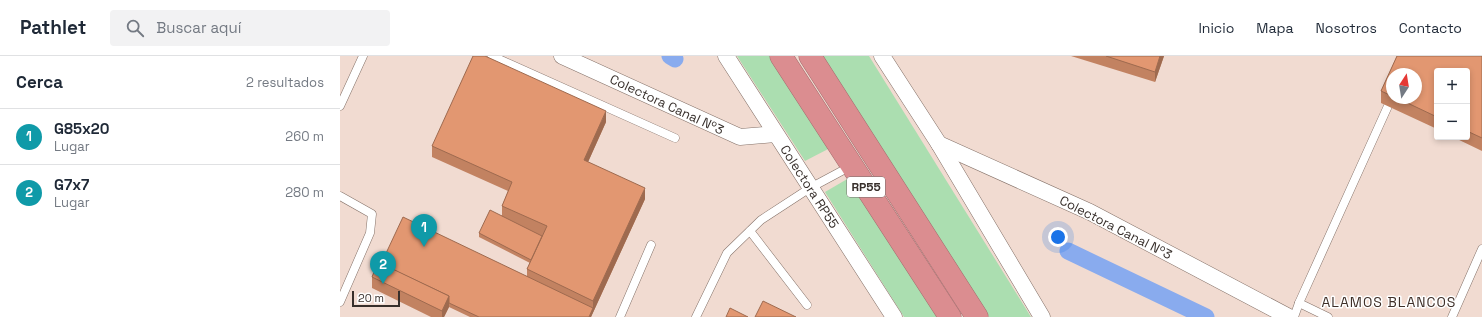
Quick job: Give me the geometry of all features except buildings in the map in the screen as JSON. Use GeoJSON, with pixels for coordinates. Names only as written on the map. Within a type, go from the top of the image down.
{"type":"FeatureCollection","features":[{"type":"Feature","properties":{"kind":"highway","name":"RP55"},"geometry":{"type":"LineString","coordinates":[[781,56],[950,317]]}},
{"type":"Feature","properties":{"kind":"highway","name":"RP55"},"geometry":{"type":"LineString","coordinates":[[810,56],[977,317]]}},
{"type":"Feature","properties":{"kind":"street","name":"Colectora Canal Nº3"},"geometry":{"type":"LineString","coordinates":[[562,56],[740,137],[775,134]]}},
{"type":"Feature","properties":{"kind":"street","name":"Colectora RP55"},"geometry":{"type":"LineString","coordinates":[[726,56],[894,317]]}},
{"type":"Feature","properties":{"kind":"street"},"geometry":{"type":"LineString","coordinates":[[882,56],[939,144],[1042,317]]}},
{"type":"Feature","properties":{"kind":"street","name":"Colectora Canal Nº3"},"geometry":{"type":"LineString","coordinates":[[939,144],[1090,212],[1289,317]]}},
{"type":"Feature","properties":{"kind":"lane"},"geometry":{"type":"LineString","coordinates":[[340,106],[363,56]]}},
{"type":"Feature","properties":{"kind":"lane"},"geometry":{"type":"LineString","coordinates":[[492,56],[675,138]]}},
{"type":"Feature","properties":{"kind":"lane"},"geometry":{"type":"LineString","coordinates":[[1294,317],[1388,106]]}},
{"type":"Feature","properties":{"kind":"lane"},"geometry":{"type":"LineString","coordinates":[[696,317],[727,253],[761,220],[810,188],[852,166]]}},
{"type":"Feature","properties":{"kind":"lane"},"geometry":{"type":"LineString","coordinates":[[340,196],[372,214],[370,233],[340,302]]}},
{"type":"Feature","properties":{"kind":"lane"},"geometry":{"type":"LineString","coordinates":[[750,231],[807,305]]}},
{"type":"Feature","properties":{"kind":"lane"},"geometry":{"type":"LineString","coordinates":[[620,317],[651,244]]}},
{"type":"Feature","properties":{"kind":"lane"},"geometry":{"type":"LineString","coordinates":[[1452,317],[1482,250]]}},
{"type":"Feature","properties":{"kind":"lane"},"geometry":{"type":"LineString","coordinates":[[1299,303],[1328,317]]}},
{"type":"Feature","properties":{"kind":"green space"},"geometry":{"type":"Polygon","coordinates":[[[737,56],[775,56],[832,147],[805,161],[737,56]]]}},
{"type":"Feature","properties":{"kind":"green space"},"geometry":{"type":"Polygon","coordinates":[[[820,56],[869,56],[1031,317],[989,317],[820,56]]]}},
{"type":"Feature","properties":{"kind":"green space"},"geometry":{"type":"Polygon","coordinates":[[[849,178],[939,317],[904,317],[825,192],[849,178]]]}},
{"type":"Feature","properties":{"kind":"waterway"},"geometry":{"type":"LineString","coordinates":[[670,56],[675,59]]}},
{"type":"Feature","properties":{"kind":"waterway"},"geometry":{"type":"LineString","coordinates":[[1068,251],[1206,317]]}},
{"type":"Feature","properties":{"kind":"place","name":"G85x20"},"geometry":{"type":"Point","coordinates":[424,247]}},
{"type":"Feature","properties":{"kind":"place","name":"G7x7"},"geometry":{"type":"Point","coordinates":[383,284]}},
{"type":"Feature","properties":{"kind":"district","name":"ALAMOS BLANCOS"},"geometry":{"type":"Point","coordinates":[1389,302]}}]}
